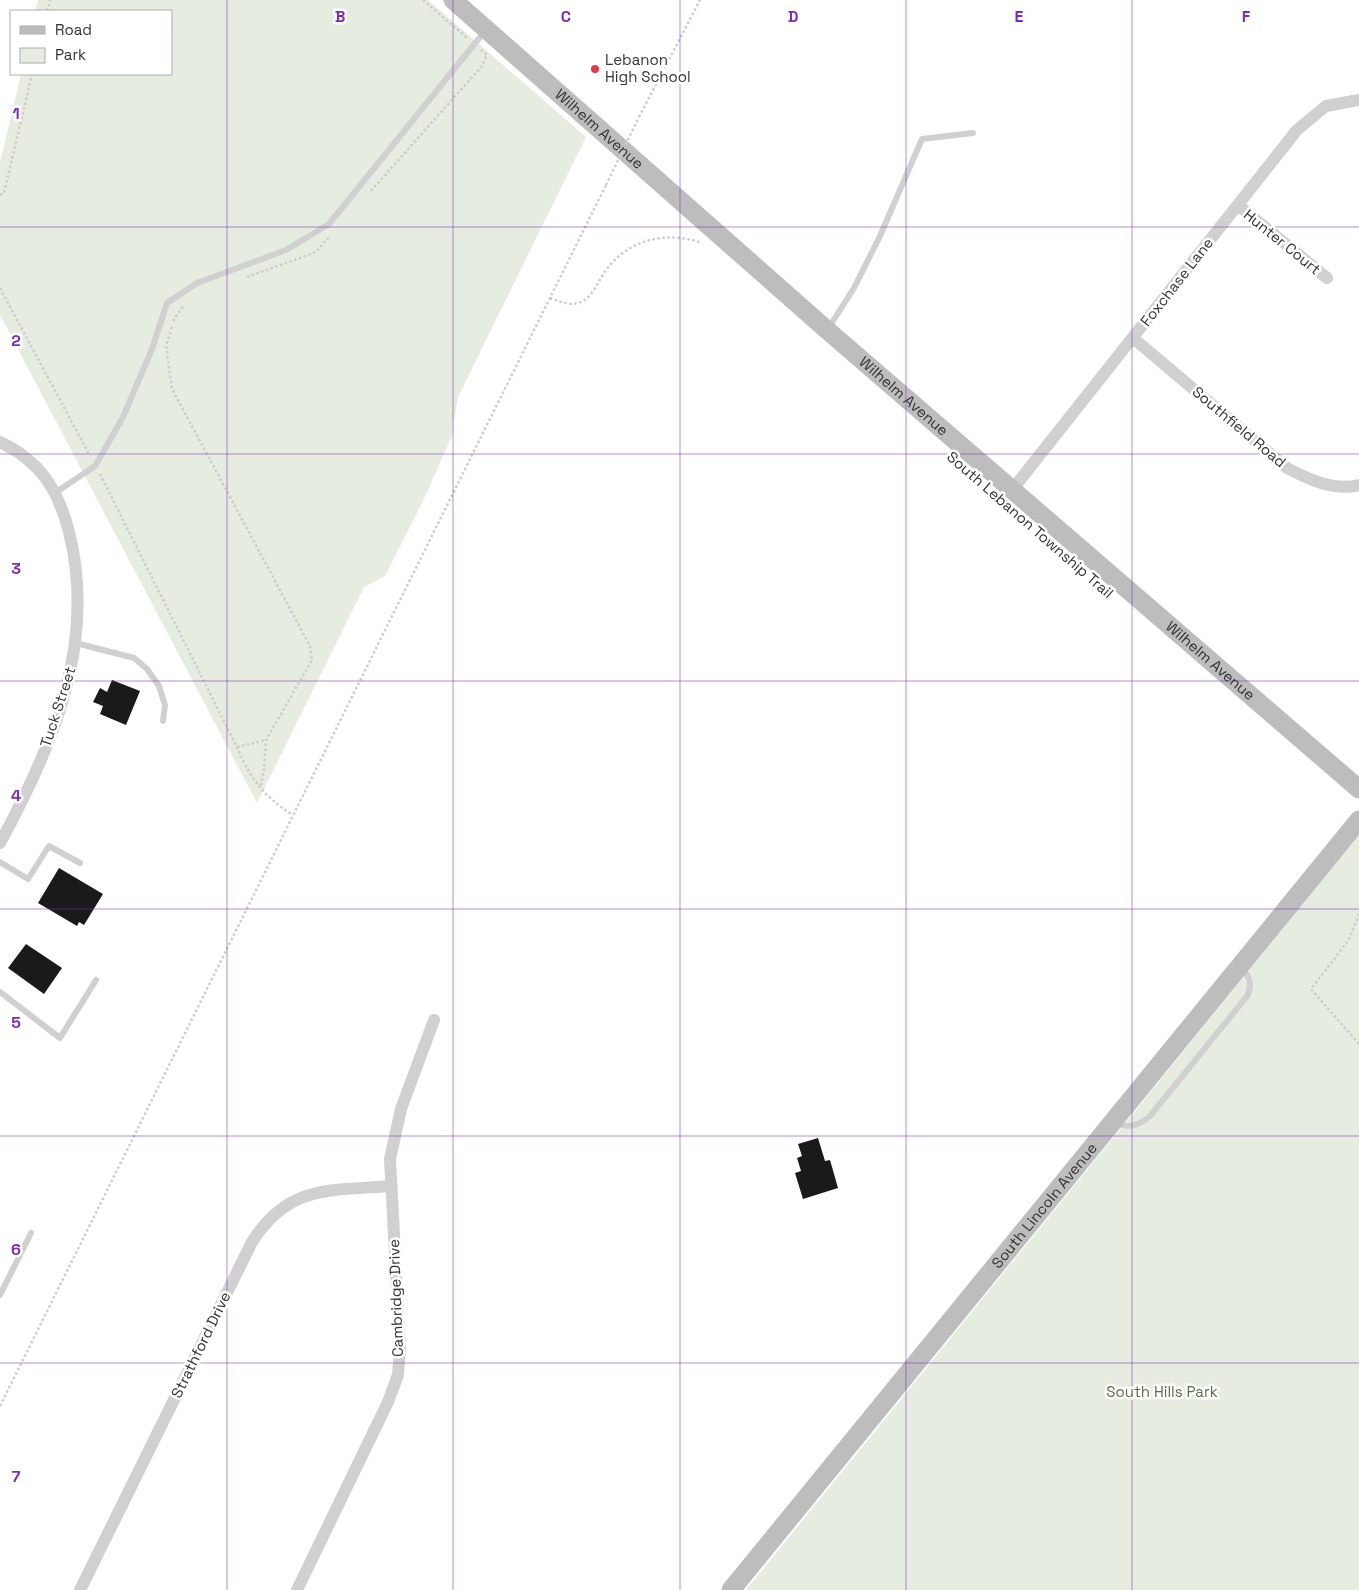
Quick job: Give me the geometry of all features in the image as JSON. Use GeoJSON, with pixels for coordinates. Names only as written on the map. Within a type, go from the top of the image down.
{"type":"FeatureCollection","features":[{"type":"Feature","properties":{"kind":"street","name":"Wilhelm Avenue"},"geometry":{"type":"LineString","coordinates":[[453,0],[827,330],[1359,789]]}},
{"type":"Feature","properties":{"kind":"street","name":"Foxchase Lane"},"geometry":{"type":"LineString","coordinates":[[1012,490],[1297,130],[1326,106],[1359,100]]}},
{"type":"Feature","properties":{"kind":"street","name":"Hunter Court"},"geometry":{"type":"LineString","coordinates":[[1238,205],[1327,278]]}},
{"type":"Feature","properties":{"kind":"street","name":"Southfield Road"},"geometry":{"type":"LineString","coordinates":[[1132,338],[1288,468],[1317,483],[1351,487],[1359,485]]}},
{"type":"Feature","properties":{"kind":"street","name":"Tuck Street"},"geometry":{"type":"LineString","coordinates":[[0,442],[24,455],[35,465],[55,493],[66,519],[76,565],[79,607],[76,642],[65,694],[50,737],[27,790],[0,843]]}},
{"type":"Feature","properties":{"kind":"street","name":"South Lincoln Avenue"},"geometry":{"type":"LineString","coordinates":[[731,1590],[1359,820]]}},
{"type":"Feature","properties":{"kind":"street","name":"Cambridge Drive"},"geometry":{"type":"LineString","coordinates":[[297,1590],[388,1402],[398,1375],[400,1349],[390,1159],[394,1132],[401,1109],[434,1020]]}},
{"type":"Feature","properties":{"kind":"street","name":"Strathford Drive"},"geometry":{"type":"LineString","coordinates":[[80,1590],[252,1242],[261,1228],[286,1204],[300,1197],[331,1190],[391,1186]]}},
{"type":"Feature","properties":{"kind":"lane"},"geometry":{"type":"LineString","coordinates":[[55,493],[95,466],[127,409],[152,349],[167,303],[197,283],[286,250],[329,224],[487,29]]}},
{"type":"Feature","properties":{"kind":"lane"},"geometry":{"type":"LineString","coordinates":[[827,330],[854,288],[880,236],[922,139],[973,133]]}},
{"type":"Feature","properties":{"kind":"lane"},"geometry":{"type":"LineString","coordinates":[[76,642],[134,658],[147,669],[159,686],[165,705],[163,722]]}},
{"type":"Feature","properties":{"kind":"lane"},"geometry":{"type":"LineString","coordinates":[[0,862],[28,879],[49,846],[80,863]]}},
{"type":"Feature","properties":{"kind":"lane"},"geometry":{"type":"LineString","coordinates":[[1113,1122],[1124,1127],[1140,1124],[1156,1109],[1248,995],[1251,985],[1248,975],[1240,966]]}},
{"type":"Feature","properties":{"kind":"lane"},"geometry":{"type":"LineString","coordinates":[[0,992],[60,1038],[96,980]]}},
{"type":"Feature","properties":{"kind":"lane"},"geometry":{"type":"LineString","coordinates":[[0,1295],[31,1234]]}},
{"type":"Feature","properties":{"kind":"path"},"geometry":{"type":"LineString","coordinates":[[0,1406],[639,117],[700,0]]}},
{"type":"Feature","properties":{"kind":"path"},"geometry":{"type":"LineString","coordinates":[[0,195],[4,193],[32,75]]}},
{"type":"Feature","properties":{"kind":"path"},"geometry":{"type":"LineString","coordinates":[[550,298],[570,304],[585,300],[617,257],[635,244],[646,240],[670,237],[682,238],[709,246]]}},
{"type":"Feature","properties":{"kind":"path"},"geometry":{"type":"LineString","coordinates":[[0,288],[95,466],[246,768],[260,788],[281,808],[293,815]]}},
{"type":"Feature","properties":{"kind":"path"},"geometry":{"type":"LineString","coordinates":[[166,346],[172,389],[310,646],[312,660],[266,740],[264,770],[260,788]]}},
{"type":"Feature","properties":{"kind":"path"},"geometry":{"type":"LineString","coordinates":[[237,747],[266,740]]}},
{"type":"Feature","properties":{"kind":"path"},"geometry":{"type":"LineString","coordinates":[[1359,914],[1348,941],[1311,989],[1359,1044]]}},
{"type":"Feature","properties":{"kind":"green space"},"geometry":{"type":"Polygon","coordinates":[[[38,0],[428,0],[586,137],[458,397],[452,436],[423,501],[385,576],[364,587],[257,803],[0,315],[0,163],[21,75],[172,75],[172,10],[35,10],[38,0]]]}},
{"type":"Feature","properties":{"kind":"green space","name":"South Hills Park"},"geometry":{"type":"Polygon","coordinates":[[[1359,835],[1359,1590],[746,1590],[1359,835]]]}},
{"type":"Feature","properties":{"kind":"building"},"geometry":{"type":"Polygon","coordinates":[[[112,680],[140,691],[126,725],[100,714],[103,706],[93,702],[100,688],[107,692],[112,680]]]}},
{"type":"Feature","properties":{"kind":"building"},"geometry":{"type":"Polygon","coordinates":[[[59,868],[103,894],[84,925],[79,922],[77,926],[38,903],[59,868]]]}},
{"type":"Feature","properties":{"kind":"building"},"geometry":{"type":"Polygon","coordinates":[[[26,944],[62,968],[44,994],[8,968],[26,944]]]}},
{"type":"Feature","properties":{"kind":"building"},"geometry":{"type":"Polygon","coordinates":[[[818,1138],[825,1161],[830,1160],[838,1188],[803,1199],[795,1173],[801,1171],[797,1158],[802,1156],[798,1144],[818,1138]]]}},
{"type":"Feature","properties":{"kind":"place","name":"Lebanon High School"},"geometry":{"type":"Point","coordinates":[595,69]}}]}
